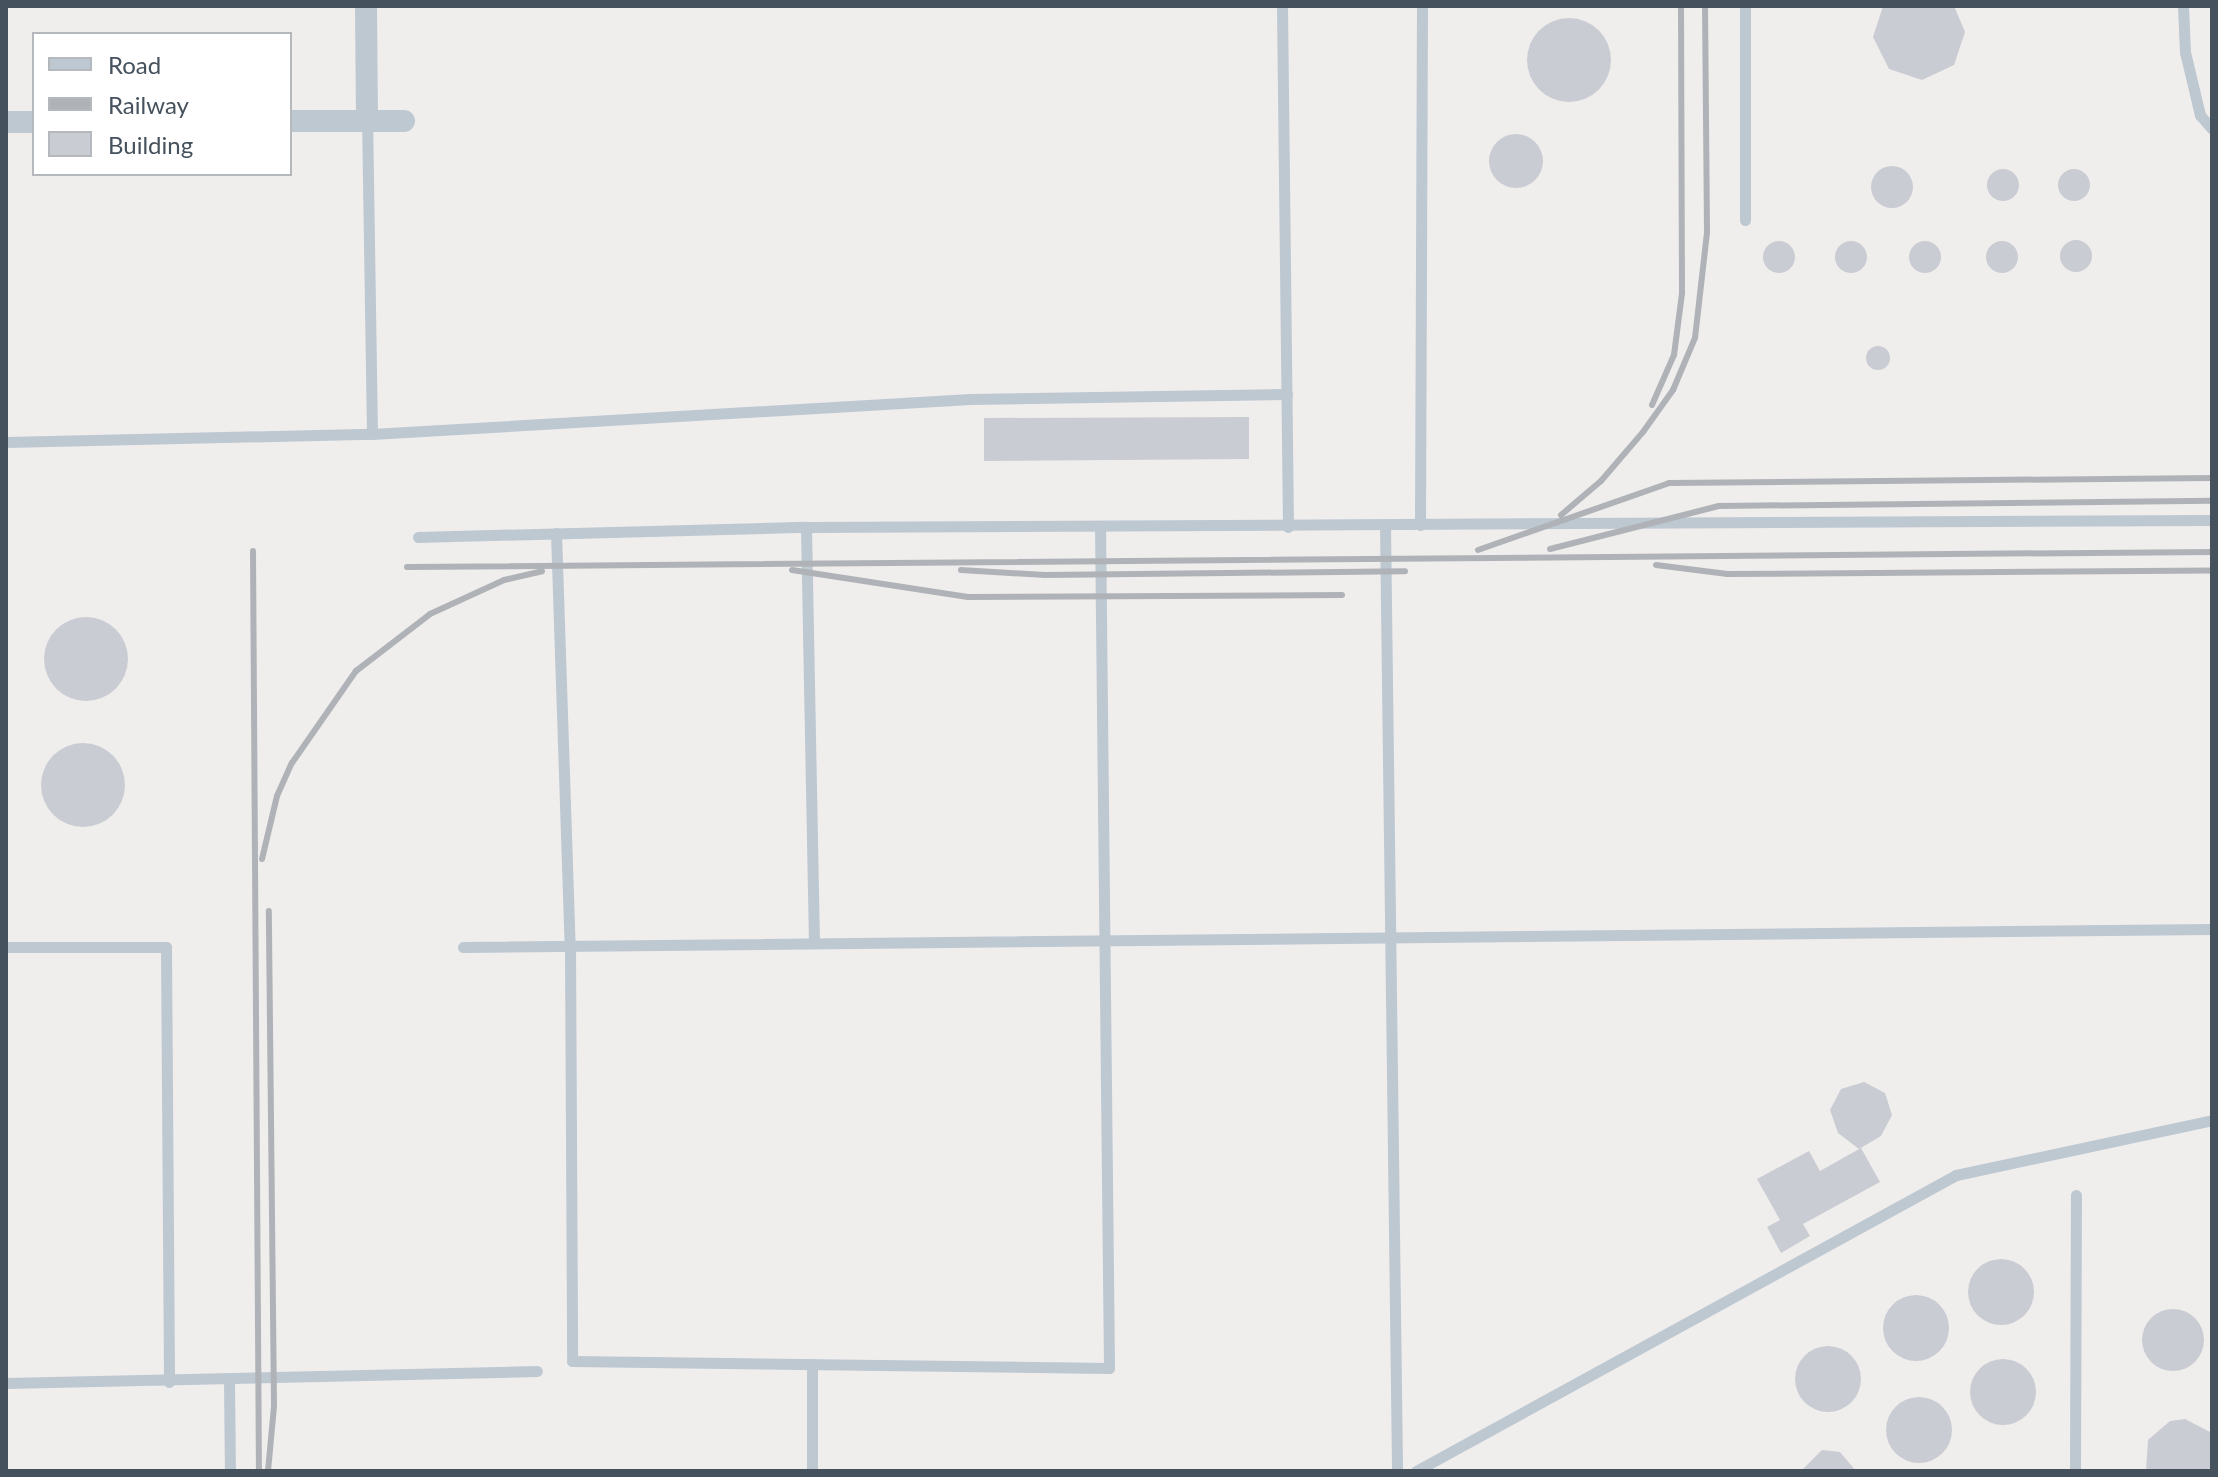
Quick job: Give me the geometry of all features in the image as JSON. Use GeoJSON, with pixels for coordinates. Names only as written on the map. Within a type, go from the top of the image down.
{"type":"FeatureCollection","features":[{"type":"Feature","properties":{"kind":"street"},"geometry":{"type":"LineString","coordinates":[[366,6],[367,121]]}},
{"type":"Feature","properties":{"kind":"street"},"geometry":{"type":"LineString","coordinates":[[292,121],[404,121]]}},
{"type":"Feature","properties":{"kind":"street"},"geometry":{"type":"LineString","coordinates":[[6,122],[32,122]]}},
{"type":"Feature","properties":{"kind":"lane"},"geometry":{"type":"LineString","coordinates":[[1282,6],[1288,527]]}},
{"type":"Feature","properties":{"kind":"lane"},"geometry":{"type":"LineString","coordinates":[[1420,525],[1422,6]]}},
{"type":"Feature","properties":{"kind":"lane"},"geometry":{"type":"LineString","coordinates":[[1745,6],[1745,220]]}},
{"type":"Feature","properties":{"kind":"lane"},"geometry":{"type":"LineString","coordinates":[[2183,6],[2194,90],[2200,115],[2212,129]]}},
{"type":"Feature","properties":{"kind":"lane"},"geometry":{"type":"LineString","coordinates":[[367,121],[372,434]]}},
{"type":"Feature","properties":{"kind":"lane"},"geometry":{"type":"LineString","coordinates":[[6,442],[372,434],[970,399],[1287,394]]}},
{"type":"Feature","properties":{"kind":"lane"},"geometry":{"type":"LineString","coordinates":[[418,537],[806,527],[2212,520]]}},
{"type":"Feature","properties":{"kind":"lane"},"geometry":{"type":"LineString","coordinates":[[1385,525],[1394,938],[1397,1471]]}},
{"type":"Feature","properties":{"kind":"lane"},"geometry":{"type":"LineString","coordinates":[[806,527],[814,943]]}},
{"type":"Feature","properties":{"kind":"lane"},"geometry":{"type":"LineString","coordinates":[[556,533],[570,946],[572,1361],[1109,1368],[1100,527]]}},
{"type":"Feature","properties":{"kind":"lane"},"geometry":{"type":"LineString","coordinates":[[463,947],[2212,929]]}},
{"type":"Feature","properties":{"kind":"lane"},"geometry":{"type":"LineString","coordinates":[[6,947],[166,947],[169,1382]]}},
{"type":"Feature","properties":{"kind":"lane"},"geometry":{"type":"LineString","coordinates":[[1416,1471],[1956,1175],[2212,1120]]}},
{"type":"Feature","properties":{"kind":"lane"},"geometry":{"type":"LineString","coordinates":[[2075,1471],[2076,1195]]}},
{"type":"Feature","properties":{"kind":"lane"},"geometry":{"type":"LineString","coordinates":[[812,1364],[812,1471]]}},
{"type":"Feature","properties":{"kind":"lane"},"geometry":{"type":"LineString","coordinates":[[6,1383],[229,1381],[537,1371]]}},
{"type":"Feature","properties":{"kind":"lane"},"geometry":{"type":"LineString","coordinates":[[229,1381],[230,1471]]}},
{"type":"Feature","properties":{"kind":"building"},"geometry":{"type":"Polygon","coordinates":[[[1883,6],[1954,6],[1965,32],[1954,65],[1922,80],[1889,69],[1873,37],[1883,6]]]}},
{"type":"Feature","properties":{"kind":"building"},"geometry":{"type":"Polygon","coordinates":[[[1569,18],[1585,21],[1604,37],[1611,60],[1608,76],[1592,95],[1569,102],[1553,99],[1534,83],[1527,60],[1530,44],[1546,25],[1569,18]]]}},
{"type":"Feature","properties":{"kind":"building"},"geometry":{"type":"Polygon","coordinates":[[[1516,134],[1535,142],[1543,161],[1535,180],[1516,188],[1497,180],[1489,161],[1497,142],[1516,134]]]}},
{"type":"Feature","properties":{"kind":"building"},"geometry":{"type":"Polygon","coordinates":[[[1892,166],[1907,172],[1913,187],[1907,202],[1892,208],[1877,202],[1871,187],[1877,172],[1892,166]]]}},
{"type":"Feature","properties":{"kind":"building"},"geometry":{"type":"Polygon","coordinates":[[[2003,169],[2014,174],[2019,185],[2014,196],[2003,201],[1992,196],[1987,185],[1992,174],[2003,169]]]}},
{"type":"Feature","properties":{"kind":"building"},"geometry":{"type":"Polygon","coordinates":[[[2074,169],[2085,174],[2090,185],[2085,196],[2074,201],[2063,196],[2058,185],[2063,174],[2074,169]]]}},
{"type":"Feature","properties":{"kind":"building"},"geometry":{"type":"Polygon","coordinates":[[[2076,240],[2087,245],[2092,256],[2087,267],[2076,272],[2065,267],[2060,256],[2065,245],[2076,240]]]}},
{"type":"Feature","properties":{"kind":"building"},"geometry":{"type":"Polygon","coordinates":[[[1779,241],[1790,246],[1795,257],[1790,268],[1779,273],[1768,268],[1763,257],[1768,246],[1779,241]]]}},
{"type":"Feature","properties":{"kind":"building"},"geometry":{"type":"Polygon","coordinates":[[[1851,241],[1862,246],[1867,257],[1862,268],[1851,273],[1840,268],[1835,257],[1840,246],[1851,241]]]}},
{"type":"Feature","properties":{"kind":"building"},"geometry":{"type":"Polygon","coordinates":[[[1925,241],[1936,246],[1941,257],[1936,268],[1925,273],[1914,268],[1909,257],[1914,246],[1925,241]]]}},
{"type":"Feature","properties":{"kind":"building"},"geometry":{"type":"Polygon","coordinates":[[[2002,241],[2013,246],[2018,257],[2013,268],[2002,273],[1991,268],[1986,257],[1991,246],[2002,241]]]}},
{"type":"Feature","properties":{"kind":"building"},"geometry":{"type":"Polygon","coordinates":[[[1878,346],[1887,349],[1890,358],[1887,367],[1878,370],[1869,367],[1866,358],[1869,349],[1878,346]]]}},
{"type":"Feature","properties":{"kind":"building"},"geometry":{"type":"Polygon","coordinates":[[[1249,417],[1249,459],[984,461],[984,418],[1249,417]]]}},
{"type":"Feature","properties":{"kind":"building"},"geometry":{"type":"Polygon","coordinates":[[[86,617],[102,620],[116,629],[125,643],[128,659],[125,675],[116,689],[102,698],[86,701],[70,698],[56,689],[47,675],[44,659],[47,643],[56,629],[70,620],[86,617]]]}},
{"type":"Feature","properties":{"kind":"building"},"geometry":{"type":"Polygon","coordinates":[[[83,743],[99,746],[113,755],[122,769],[125,785],[122,801],[113,815],[99,824],[83,827],[67,824],[53,815],[44,801],[41,785],[44,769],[53,755],[67,746],[83,743]]]}},
{"type":"Feature","properties":{"kind":"building"},"geometry":{"type":"Polygon","coordinates":[[[1864,1082],[1885,1093],[1892,1115],[1881,1136],[1859,1149],[1838,1133],[1830,1110],[1841,1089],[1864,1082]]]}},
{"type":"Feature","properties":{"kind":"building"},"geometry":{"type":"Polygon","coordinates":[[[1861,1148],[1880,1182],[1803,1224],[1810,1236],[1781,1253],[1767,1227],[1780,1220],[1757,1179],[1809,1151],[1820,1171],[1861,1148]]]}},
{"type":"Feature","properties":{"kind":"building"},"geometry":{"type":"Polygon","coordinates":[[[2001,1259],[2014,1261],[2029,1274],[2034,1292],[2032,1305],[2019,1320],[2001,1325],[1988,1323],[1973,1310],[1968,1292],[1970,1279],[1983,1264],[2001,1259]]]}},
{"type":"Feature","properties":{"kind":"building"},"geometry":{"type":"Polygon","coordinates":[[[1916,1295],[1929,1297],[1944,1310],[1949,1328],[1947,1341],[1934,1356],[1916,1361],[1903,1359],[1888,1346],[1883,1328],[1885,1315],[1898,1300],[1916,1295]]]}},
{"type":"Feature","properties":{"kind":"building"},"geometry":{"type":"Polygon","coordinates":[[[2173,1309],[2185,1311],[2195,1318],[2202,1328],[2202,1352],[2195,1362],[2185,1369],[2173,1371],[2161,1369],[2151,1362],[2144,1352],[2142,1340],[2144,1328],[2151,1318],[2161,1311],[2173,1309]]]}},
{"type":"Feature","properties":{"kind":"building"},"geometry":{"type":"Polygon","coordinates":[[[1828,1346],[1841,1349],[1851,1356],[1858,1366],[1861,1379],[1858,1392],[1851,1402],[1841,1409],[1828,1412],[1815,1409],[1805,1402],[1798,1392],[1795,1379],[1798,1366],[1805,1356],[1815,1349],[1828,1346]]]}},
{"type":"Feature","properties":{"kind":"building"},"geometry":{"type":"Polygon","coordinates":[[[2003,1359],[2016,1361],[2031,1374],[2036,1392],[2034,1405],[2021,1420],[2003,1425],[1990,1423],[1975,1410],[1970,1392],[1972,1379],[1985,1364],[2003,1359]]]}},
{"type":"Feature","properties":{"kind":"building"},"geometry":{"type":"Polygon","coordinates":[[[1919,1397],[1932,1399],[1947,1412],[1952,1430],[1950,1443],[1937,1458],[1919,1463],[1906,1461],[1891,1448],[1886,1430],[1888,1417],[1901,1402],[1919,1397]]]}},
{"type":"Feature","properties":{"kind":"building"},"geometry":{"type":"Polygon","coordinates":[[[2185,1419],[2212,1433],[2212,1471],[2146,1471],[2148,1440],[2170,1421],[2185,1419]]]}},
{"type":"Feature","properties":{"kind":"building"},"geometry":{"type":"Polygon","coordinates":[[[1822,1450],[1840,1452],[1856,1471],[1801,1471],[1822,1450]]]}},
{"type":"Feature","properties":{"kind":"railway"},"geometry":{"type":"LineString","coordinates":[[1652,405],[1674,355],[1682,293],[1681,6]]}},
{"type":"Feature","properties":{"kind":"railway"},"geometry":{"type":"LineString","coordinates":[[1561,515],[1601,481],[1643,432],[1673,390],[1695,338],[1707,232],[1705,6]]}},
{"type":"Feature","properties":{"kind":"railway"},"geometry":{"type":"LineString","coordinates":[[1478,550],[1669,483],[2212,478]]}},
{"type":"Feature","properties":{"kind":"railway"},"geometry":{"type":"LineString","coordinates":[[1550,549],[1719,506],[2212,501]]}},
{"type":"Feature","properties":{"kind":"railway"},"geometry":{"type":"LineString","coordinates":[[253,551],[259,1471]]}},
{"type":"Feature","properties":{"kind":"railway"},"geometry":{"type":"LineString","coordinates":[[407,567],[2212,552]]}},
{"type":"Feature","properties":{"kind":"railway"},"geometry":{"type":"LineString","coordinates":[[1656,565],[1727,574],[2212,571]]}},
{"type":"Feature","properties":{"kind":"railway"},"geometry":{"type":"LineString","coordinates":[[792,570],[968,597],[1342,595]]}},
{"type":"Feature","properties":{"kind":"railway"},"geometry":{"type":"LineString","coordinates":[[961,570],[1045,575],[1405,571]]}},
{"type":"Feature","properties":{"kind":"railway"},"geometry":{"type":"LineString","coordinates":[[262,859],[277,796],[292,763],[356,671],[430,614],[504,580],[542,571]]}},
{"type":"Feature","properties":{"kind":"railway"},"geometry":{"type":"LineString","coordinates":[[268,1471],[274,1406],[269,911]]}}]}
